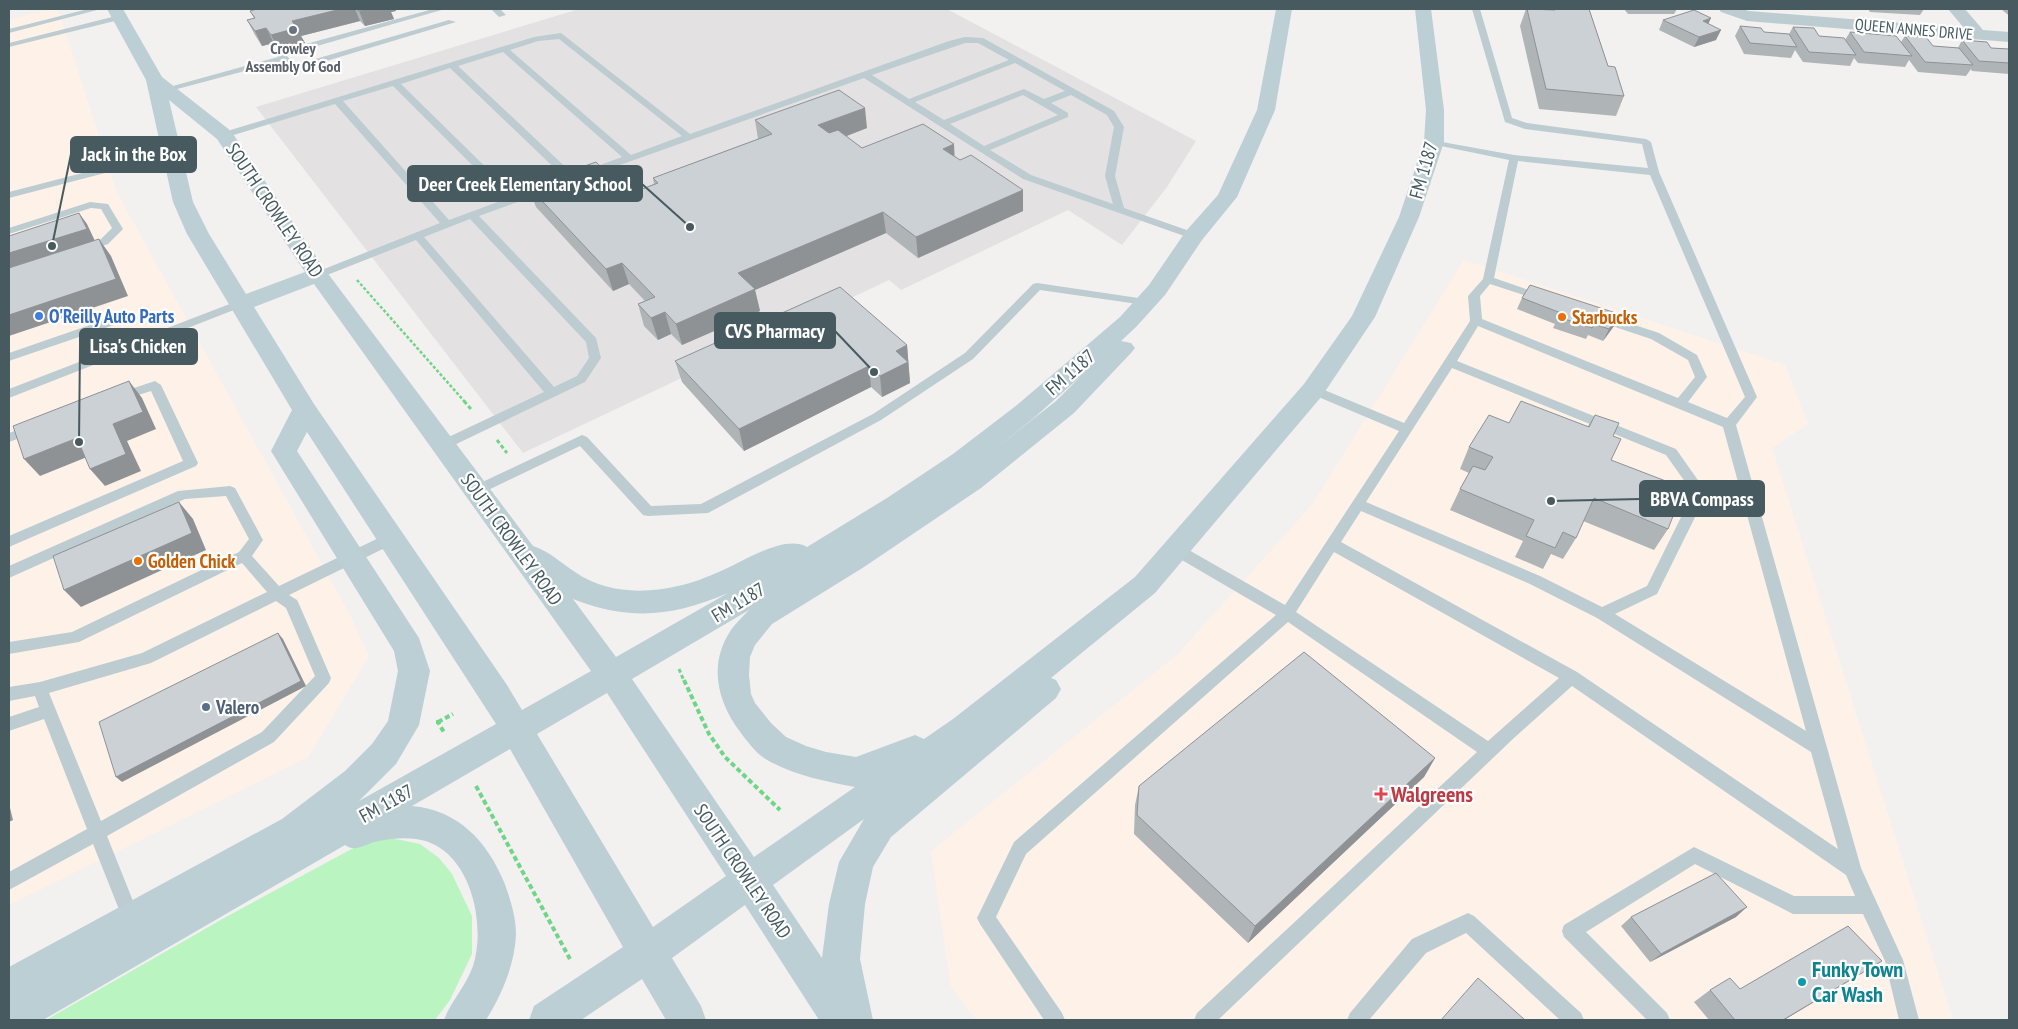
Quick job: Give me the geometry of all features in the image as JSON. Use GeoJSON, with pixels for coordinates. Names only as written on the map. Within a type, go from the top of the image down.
{"type":"FeatureCollection","features":[{"type":"Feature","properties":{"kind":"main road","name":"FM 1187"},"geometry":{"type":"LineString","coordinates":[[9,1018],[136,931],[288,858],[612,675],[820,553],[929,483],[1026,411],[1128,322],[1151,296],[1194,236],[1227,197],[1266,110],[1284,9]]}},
{"type":"Feature","properties":{"kind":"main road","name":"FM 1187"},"geometry":{"type":"LineString","coordinates":[[548,1020],[647,953],[964,729],[1145,585],[1174,549],[1313,390],[1363,317],[1409,217],[1434,142],[1435,110],[1423,9]]}},
{"type":"Feature","properties":{"kind":"main road","name":"SOUTH CROWLEY ROAD"},"geometry":{"type":"LineString","coordinates":[[118,13],[161,85],[224,135],[318,274],[612,675],[842,1020]]}},
{"type":"Feature","properties":{"kind":"main road","name":"SOUTH CROWLEY ROAD"},"geometry":{"type":"LineString","coordinates":[[161,85],[172,153],[184,202],[198,234],[305,410],[392,538],[517,729],[687,1020]]}},
{"type":"Feature","properties":{"kind":"main road"},"geometry":{"type":"LineString","coordinates":[[240,304],[318,274]]}},
{"type":"Feature","properties":{"kind":"main road"},"geometry":{"type":"LineString","coordinates":[[964,729],[856,772],[826,767],[800,759],[774,747],[744,713],[735,695],[733,675],[735,657],[742,639],[761,616],[854,559],[972,481],[1065,407],[1156,316],[1151,296]]}},
{"type":"Feature","properties":{"kind":"main road"},"geometry":{"type":"LineString","coordinates":[[9,988],[136,931],[294,830],[357,782],[384,754],[402,725],[414,671],[408,647],[284,451],[305,410]]}},
{"type":"Feature","properties":{"kind":"main road"},"geometry":{"type":"LineString","coordinates":[[519,549],[582,591],[614,602],[653,603],[686,596],[726,582],[785,555],[820,553]]}},
{"type":"Feature","properties":{"kind":"main road"},"geometry":{"type":"LineString","coordinates":[[854,1020],[842,959],[847,904],[857,862],[879,826],[1024,705],[1136,616],[1145,585]]}},
{"type":"Feature","properties":{"kind":"main road"},"geometry":{"type":"LineString","coordinates":[[288,858],[350,832],[383,823],[408,821],[436,828],[459,842],[478,868],[488,889],[497,919],[496,948],[484,984],[463,1020]]}},
{"type":"Feature","properties":{"kind":"street"},"geometry":{"type":"LineString","coordinates":[[1956,9],[1978,34]]}},
{"type":"Feature","properties":{"kind":"street","name":"QUEEN ANNES DRIVE"},"geometry":{"type":"LineString","coordinates":[[1728,10],[1747,16],[2009,36]]}},
{"type":"Feature","properties":{"kind":"lane"},"geometry":{"type":"LineString","coordinates":[[9,31],[96,9]]}},
{"type":"Feature","properties":{"kind":"lane"},"geometry":{"type":"LineString","coordinates":[[439,9],[452,22],[293,68],[280,54],[439,9]]}},
{"type":"Feature","properties":{"kind":"lane"},"geometry":{"type":"LineString","coordinates":[[495,9],[502,15]]}},
{"type":"Feature","properties":{"kind":"lane"},"geometry":{"type":"LineString","coordinates":[[1476,9],[1508,120],[1525,126],[1646,142],[1654,172],[1751,397],[1729,424]]}},
{"type":"Feature","properties":{"kind":"lane"},"geometry":{"type":"LineString","coordinates":[[9,45],[118,13]]}},
{"type":"Feature","properties":{"kind":"lane"},"geometry":{"type":"LineString","coordinates":[[224,135],[537,39],[561,36],[690,138]]}},
{"type":"Feature","properties":{"kind":"lane"},"geometry":{"type":"LineString","coordinates":[[318,274],[513,200],[965,40],[980,40],[1111,113],[1119,127],[1110,176],[1119,209]]}},
{"type":"Feature","properties":{"kind":"lane"},"geometry":{"type":"LineString","coordinates":[[504,49],[630,159]]}},
{"type":"Feature","properties":{"kind":"lane"},"geometry":{"type":"LineString","coordinates":[[161,85],[284,58]]}},
{"type":"Feature","properties":{"kind":"lane"},"geometry":{"type":"LineString","coordinates":[[908,102],[1016,60]]}},
{"type":"Feature","properties":{"kind":"lane"},"geometry":{"type":"LineString","coordinates":[[452,65],[564,182]]}},
{"type":"Feature","properties":{"kind":"lane"},"geometry":{"type":"LineString","coordinates":[[865,74],[1027,177],[1194,236]]}},
{"type":"Feature","properties":{"kind":"lane"},"geometry":{"type":"LineString","coordinates":[[395,83],[513,200]]}},
{"type":"Feature","properties":{"kind":"lane"},"geometry":{"type":"LineString","coordinates":[[1043,103],[1072,91]]}},
{"type":"Feature","properties":{"kind":"lane"},"geometry":{"type":"LineString","coordinates":[[943,124],[1024,92],[1065,115],[984,149]]}},
{"type":"Feature","properties":{"kind":"lane"},"geometry":{"type":"LineString","coordinates":[[337,100],[447,224]]}},
{"type":"Feature","properties":{"kind":"lane"},"geometry":{"type":"LineString","coordinates":[[1434,142],[1514,158],[1654,172]]}},
{"type":"Feature","properties":{"kind":"lane"},"geometry":{"type":"LineString","coordinates":[[9,195],[49,183],[172,153]]}},
{"type":"Feature","properties":{"kind":"lane"},"geometry":{"type":"LineString","coordinates":[[1055,1020],[986,918],[1020,848],[1287,614],[1476,321],[1474,296],[1488,280],[1514,158]]}},
{"type":"Feature","properties":{"kind":"lane"},"geometry":{"type":"LineString","coordinates":[[9,231],[90,205],[104,206],[118,229],[104,242],[78,250]]}},
{"type":"Feature","properties":{"kind":"lane"},"geometry":{"type":"LineString","coordinates":[[443,445],[581,379],[595,358],[592,341],[472,215]]}},
{"type":"Feature","properties":{"kind":"lane"},"geometry":{"type":"LineString","coordinates":[[417,235],[552,393]]}},
{"type":"Feature","properties":{"kind":"lane"},"geometry":{"type":"LineString","coordinates":[[1488,280],[1553,302]]}},
{"type":"Feature","properties":{"kind":"lane"},"geometry":{"type":"LineString","coordinates":[[476,490],[582,440],[648,511],[702,509],[877,417],[969,356],[1037,286],[1151,296]]}},
{"type":"Feature","properties":{"kind":"lane"},"geometry":{"type":"LineString","coordinates":[[9,394],[240,304]]}},
{"type":"Feature","properties":{"kind":"lane"},"geometry":{"type":"LineString","coordinates":[[1590,314],[1655,336],[1693,358],[1701,377],[1680,404]]}},
{"type":"Feature","properties":{"kind":"lane"},"geometry":{"type":"LineString","coordinates":[[9,357],[116,320]]}},
{"type":"Feature","properties":{"kind":"lane"},"geometry":{"type":"LineString","coordinates":[[1476,321],[1729,424]]}},
{"type":"Feature","properties":{"kind":"lane"},"geometry":{"type":"LineString","coordinates":[[1449,362],[1671,452],[1700,493],[1652,590],[1602,614]]}},
{"type":"Feature","properties":{"kind":"lane"},"geometry":{"type":"LineString","coordinates":[[9,542],[192,463],[155,385],[109,401]]}},
{"type":"Feature","properties":{"kind":"lane"},"geometry":{"type":"LineString","coordinates":[[1313,390],[1406,429]]}},
{"type":"Feature","properties":{"kind":"lane"},"geometry":{"type":"LineString","coordinates":[[9,438],[45,424]]}},
{"type":"Feature","properties":{"kind":"lane"},"geometry":{"type":"LineString","coordinates":[[1729,424],[1852,869],[1894,960],[1909,1020]]}},
{"type":"Feature","properties":{"kind":"lane"},"geometry":{"type":"LineString","coordinates":[[9,572],[183,494],[230,491],[256,540],[244,556],[74,638],[9,648]]}},
{"type":"Feature","properties":{"kind":"lane"},"geometry":{"type":"LineString","coordinates":[[1358,504],[1535,580],[1602,614],[1819,748]]}},
{"type":"Feature","properties":{"kind":"lane"},"geometry":{"type":"LineString","coordinates":[[9,694],[40,688],[146,658],[392,538]]}},
{"type":"Feature","properties":{"kind":"lane"},"geometry":{"type":"LineString","coordinates":[[1332,544],[1571,677],[1852,869]]}},
{"type":"Feature","properties":{"kind":"lane"},"geometry":{"type":"LineString","coordinates":[[1174,549],[1287,614],[1489,751]]}},
{"type":"Feature","properties":{"kind":"lane"},"geometry":{"type":"LineString","coordinates":[[9,881],[268,737],[323,678],[292,604],[278,595],[244,556]]}},
{"type":"Feature","properties":{"kind":"lane"},"geometry":{"type":"LineString","coordinates":[[1204,1020],[1489,751],[1571,677]]}},
{"type":"Feature","properties":{"kind":"lane"},"geometry":{"type":"LineString","coordinates":[[40,688],[136,931]]}},
{"type":"Feature","properties":{"kind":"lane"},"geometry":{"type":"LineString","coordinates":[[9,724],[49,711]]}},
{"type":"Feature","properties":{"kind":"lane"},"geometry":{"type":"LineString","coordinates":[[1660,1020],[1571,931],[1694,855],[1793,905],[1869,905]]}},
{"type":"Feature","properties":{"kind":"lane"},"geometry":{"type":"LineString","coordinates":[[1357,1020],[1419,946],[1468,922],[1574,1020]]}},
{"type":"Feature","properties":{"kind":"path"},"geometry":{"type":"LineString","coordinates":[[353,276],[485,425],[520,470]]}},
{"type":"Feature","properties":{"kind":"path"},"geometry":{"type":"LineString","coordinates":[[677,665],[706,727],[725,757],[780,810]]}},
{"type":"Feature","properties":{"kind":"path"},"geometry":{"type":"LineString","coordinates":[[438,722],[454,714]]}},
{"type":"Feature","properties":{"kind":"path"},"geometry":{"type":"LineString","coordinates":[[472,780],[570,959]]}},
{"type":"Feature","properties":{"kind":"shaded area"},"geometry":{"type":"Polygon","coordinates":[[[50,9],[58,9],[117,193],[350,615],[369,656],[308,757],[9,905],[9,20],[50,9]]]}},
{"type":"Feature","properties":{"kind":"shaded area"},"geometry":{"type":"Polygon","coordinates":[[[579,9],[947,9],[1196,141],[1167,187],[1122,245],[1068,210],[901,290],[889,280],[523,453],[256,107],[579,9]]]}},
{"type":"Feature","properties":{"kind":"shaded area"},"geometry":{"type":"Polygon","coordinates":[[[1464,260],[1785,365],[1808,424],[1772,448],[1953,1020],[977,1020],[951,987],[931,851],[1176,656],[1312,505],[1464,260]]]}},
{"type":"Feature","properties":{"kind":"green space"},"geometry":{"type":"Polygon","coordinates":[[[391,838],[420,844],[439,858],[452,874],[472,916],[472,954],[450,1000],[435,1020],[46,1020],[226,917],[359,845],[391,838]]]}},
{"type":"Feature","properties":{"kind":"building"},"geometry":{"type":"Polygon","coordinates":[[[257,9],[341,9],[292,21],[297,28],[271,35],[266,28],[255,31],[247,20],[255,18],[250,11],[257,9]]]}},
{"type":"Feature","properties":{"kind":"building"},"geometry":{"type":"Polygon","coordinates":[[[1527,9],[1589,9],[1608,66],[1615,67],[1624,96],[1546,89],[1527,9]]]}},
{"type":"Feature","properties":{"kind":"building"},"geometry":{"type":"Polygon","coordinates":[[[1694,10],[1711,18],[1703,21],[1721,30],[1699,37],[1663,20],[1694,10]]]}},
{"type":"Feature","properties":{"kind":"building"},"geometry":{"type":"Polygon","coordinates":[[[1740,26],[1761,28],[1764,32],[1789,34],[1797,47],[1750,43],[1740,26]]]}},
{"type":"Feature","properties":{"kind":"building"},"geometry":{"type":"Polygon","coordinates":[[[1793,27],[1814,28],[1819,36],[1844,38],[1856,55],[1809,52],[1793,27]]]}},
{"type":"Feature","properties":{"kind":"building"},"geometry":{"type":"Polygon","coordinates":[[[1850,32],[1896,36],[1912,56],[1864,52],[1850,32]]]}},
{"type":"Feature","properties":{"kind":"building"},"geometry":{"type":"Polygon","coordinates":[[[1905,36],[1926,37],[1933,46],[1959,48],[1973,65],[1925,62],[1905,36]]]}},
{"type":"Feature","properties":{"kind":"building"},"geometry":{"type":"Polygon","coordinates":[[[1962,40],[1987,42],[1991,48],[2009,49],[2009,63],[1979,61],[1962,40]]]}},
{"type":"Feature","properties":{"kind":"building"},"geometry":{"type":"Polygon","coordinates":[[[839,90],[865,108],[818,125],[829,133],[838,130],[862,148],[923,124],[954,144],[943,149],[960,160],[971,155],[1023,190],[916,237],[883,212],[738,273],[755,289],[676,324],[665,312],[651,318],[638,304],[655,297],[622,263],[606,269],[528,186],[596,162],[629,194],[658,183],[653,178],[772,134],[755,120],[839,90]]]}},
{"type":"Feature","properties":{"kind":"building"},"geometry":{"type":"Polygon","coordinates":[[[79,213],[87,229],[9,253],[9,236],[79,213]]]}},
{"type":"Feature","properties":{"kind":"building"},"geometry":{"type":"Polygon","coordinates":[[[99,239],[116,279],[9,315],[9,268],[99,239]]]}},
{"type":"Feature","properties":{"kind":"building"},"geometry":{"type":"Polygon","coordinates":[[[1530,285],[1619,314],[1609,329],[1594,324],[1592,328],[1559,317],[1561,313],[1522,298],[1530,285]]]}},
{"type":"Feature","properties":{"kind":"building"},"geometry":{"type":"Polygon","coordinates":[[[840,287],[907,345],[896,351],[908,362],[880,376],[869,366],[739,429],[675,361],[840,287]]]}},
{"type":"Feature","properties":{"kind":"building"},"geometry":{"type":"Polygon","coordinates":[[[129,381],[143,412],[113,424],[126,454],[90,469],[77,438],[24,459],[13,426],[129,381]]]}},
{"type":"Feature","properties":{"kind":"building"},"geometry":{"type":"Polygon","coordinates":[[[1521,401],[1589,427],[1595,415],[1619,423],[1613,436],[1621,439],[1611,460],[1684,488],[1668,529],[1594,498],[1576,538],[1563,532],[1555,548],[1526,536],[1534,520],[1460,489],[1473,466],[1485,470],[1493,457],[1469,447],[1489,415],[1509,423],[1521,401]]]}},
{"type":"Feature","properties":{"kind":"building"},"geometry":{"type":"Polygon","coordinates":[[[179,502],[192,533],[64,590],[53,556],[179,502]]]}},
{"type":"Feature","properties":{"kind":"building","name":"Valero"},"geometry":{"type":"Polygon","coordinates":[[[278,633],[301,681],[116,777],[99,722],[278,633]]]}},
{"type":"Feature","properties":{"kind":"building","name":"Walgreens"},"geometry":{"type":"Polygon","coordinates":[[[1304,652],[1435,758],[1255,926],[1137,815],[1139,786],[1304,652]]]}},
{"type":"Feature","properties":{"kind":"building"},"geometry":{"type":"Polygon","coordinates":[[[1716,873],[1747,907],[1661,954],[1631,917],[1716,873]]]}},
{"type":"Feature","properties":{"kind":"building","name":"Funky Town Car Wash"},"geometry":{"type":"Polygon","coordinates":[[[1848,926],[1882,961],[1783,1020],[1735,1020],[1710,990],[1730,978],[1740,989],[1848,926]]]}},
{"type":"Feature","properties":{"kind":"building"},"geometry":{"type":"Polygon","coordinates":[[[1478,978],[1525,1020],[1441,1020],[1478,978]]]}},
{"type":"Feature","properties":{"kind":"place","name":"Crowley Assembly Of God"},"geometry":{"type":"Point","coordinates":[293,30]}},
{"type":"Feature","properties":{"kind":"place","name":"Deer Creek Elementary School"},"geometry":{"type":"Point","coordinates":[690,227]}},
{"type":"Feature","properties":{"kind":"place","name":"Jack in the Box"},"geometry":{"type":"Point","coordinates":[52,246]}},
{"type":"Feature","properties":{"kind":"place","name":"O'Reilly Auto Parts"},"geometry":{"type":"Point","coordinates":[39,316]}},
{"type":"Feature","properties":{"kind":"place","name":"Starbucks"},"geometry":{"type":"Point","coordinates":[1562,317]}},
{"type":"Feature","properties":{"kind":"place","name":"CVS Pharmacy"},"geometry":{"type":"Point","coordinates":[874,372]}},
{"type":"Feature","properties":{"kind":"place","name":"Lisa's Chicken"},"geometry":{"type":"Point","coordinates":[79,442]}},
{"type":"Feature","properties":{"kind":"place","name":"BBVA Compass"},"geometry":{"type":"Point","coordinates":[1551,501]}},
{"type":"Feature","properties":{"kind":"place","name":"Golden Chick"},"geometry":{"type":"Point","coordinates":[138,561]}},
{"type":"Feature","properties":{"kind":"place","name":"Valero"},"geometry":{"type":"Point","coordinates":[206,707]}},
{"type":"Feature","properties":{"kind":"place","name":"Walgreens"},"geometry":{"type":"Point","coordinates":[1381,794]}},
{"type":"Feature","properties":{"kind":"place","name":"Funky Town Car Wash"},"geometry":{"type":"Point","coordinates":[1802,982]}}]}
